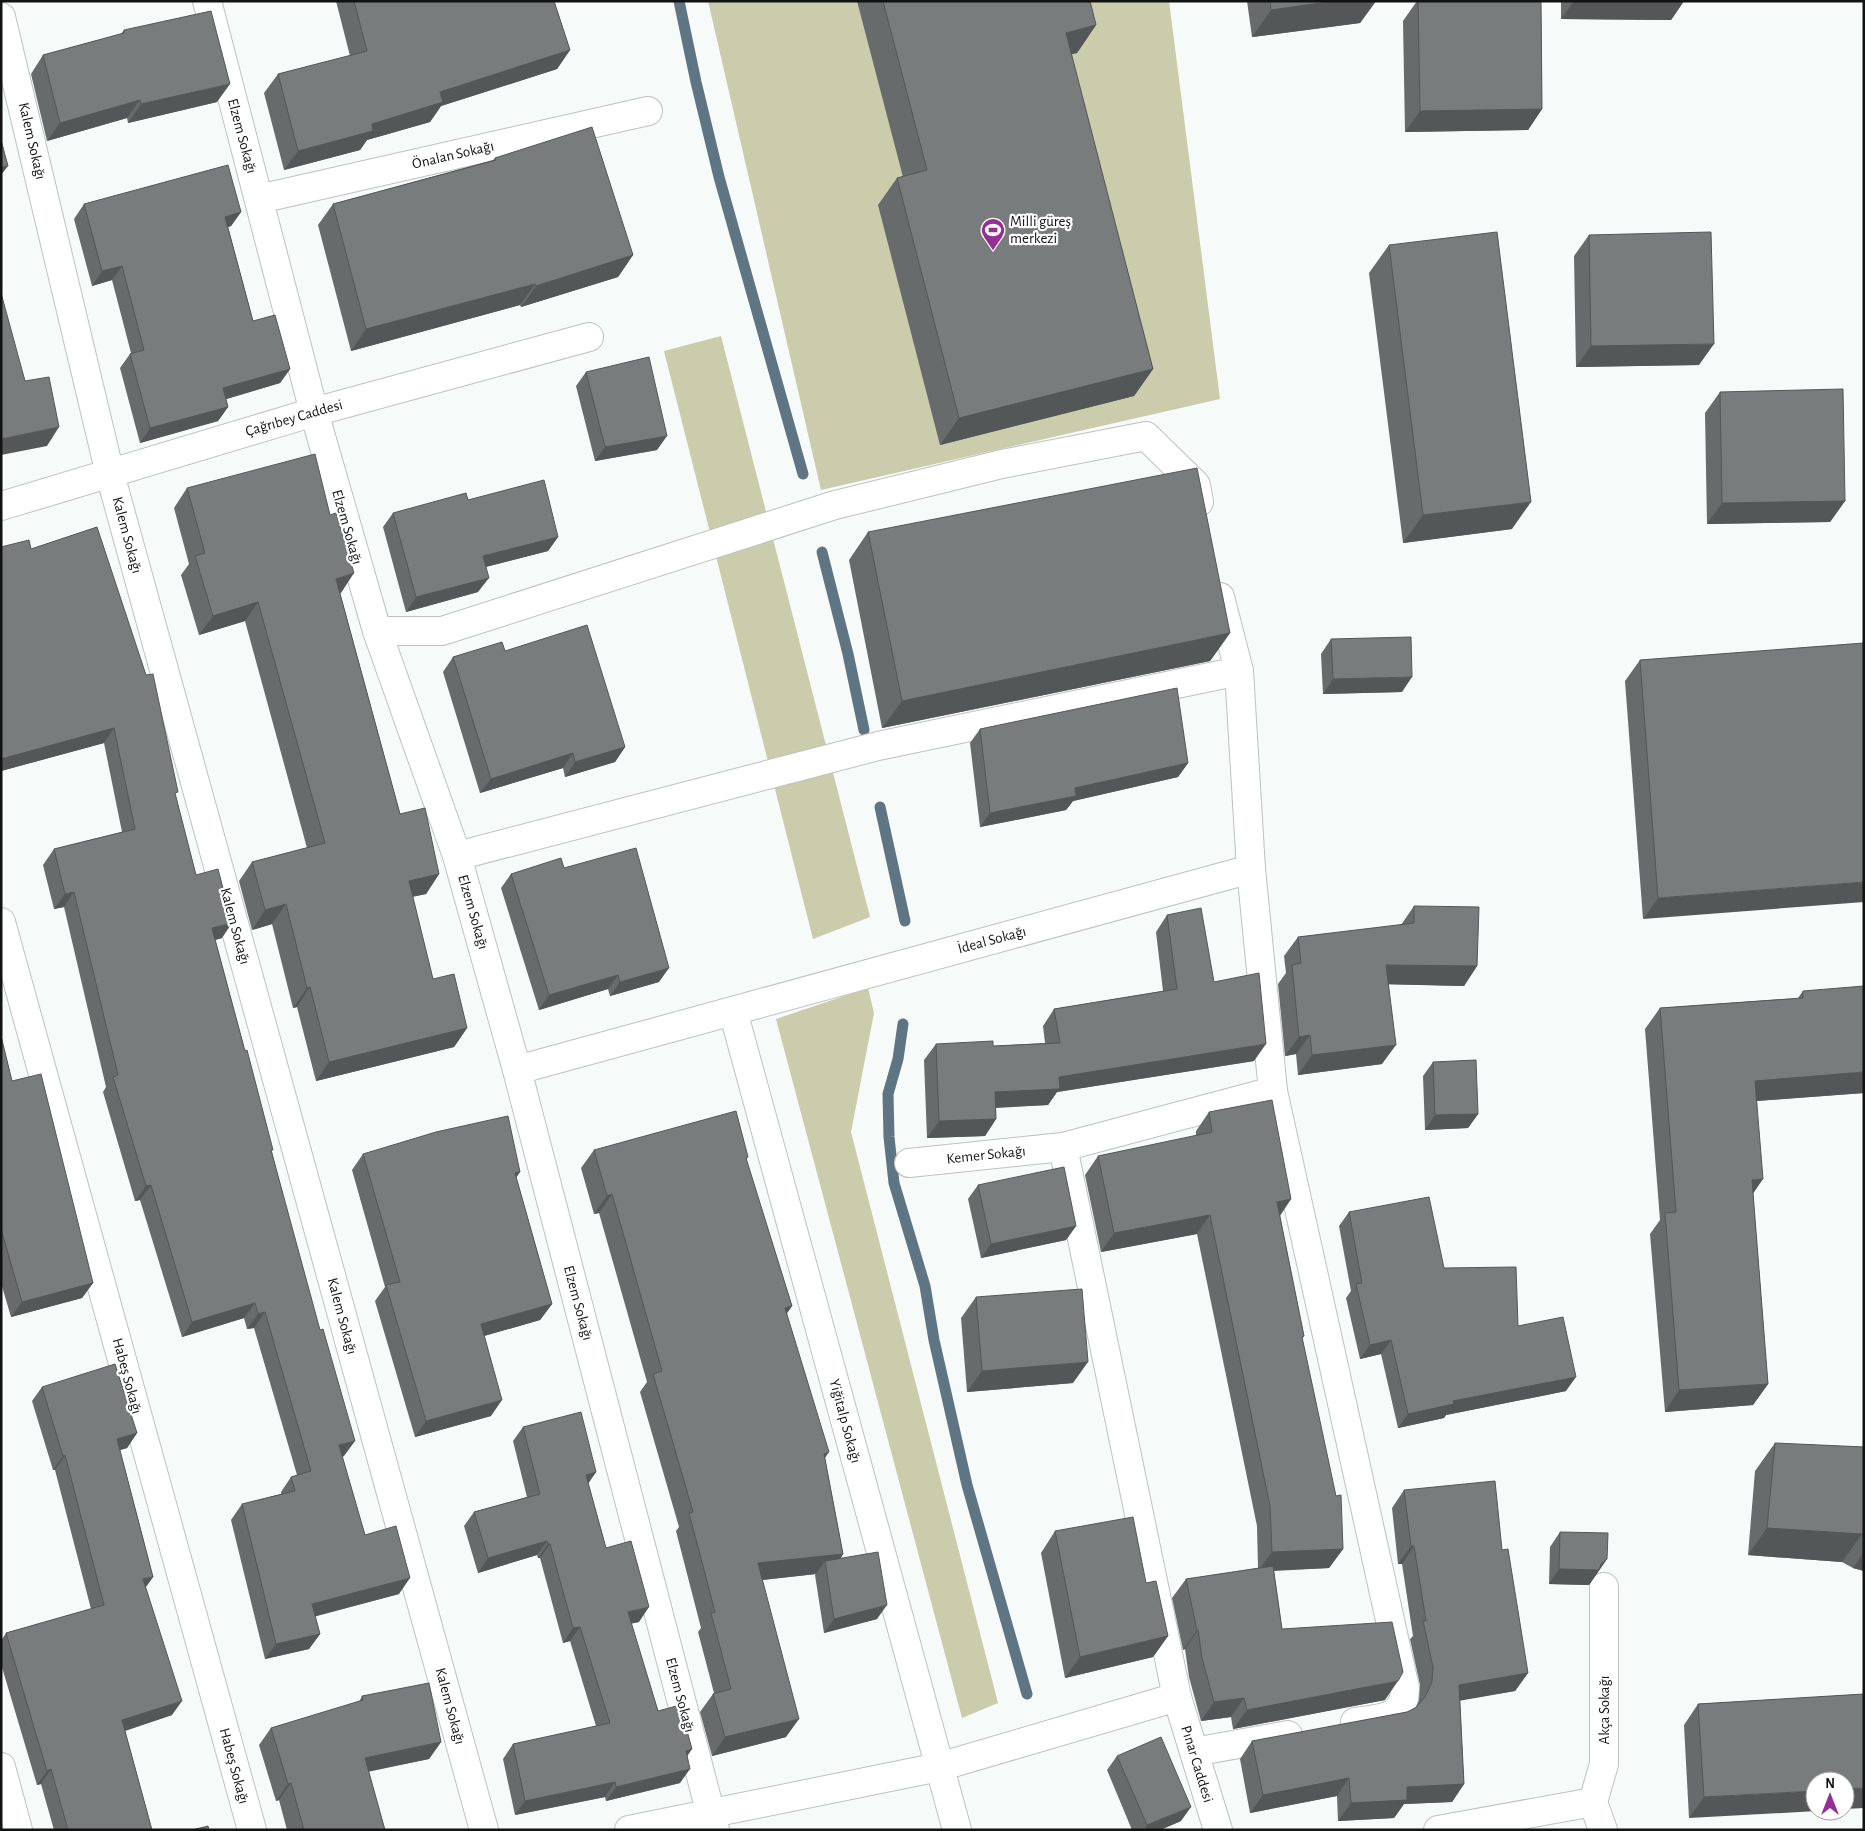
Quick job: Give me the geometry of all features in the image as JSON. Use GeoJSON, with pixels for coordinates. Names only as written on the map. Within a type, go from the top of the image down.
{"type":"FeatureCollection","features":[{"type":"Feature","properties":{"kind":"street","name":"Elzem Sokağı"},"geometry":{"type":"LineString","coordinates":[[207,1],[314,412],[377,631],[457,856],[516,1070],[713,1821]]}},
{"type":"Feature","properties":{"kind":"street","name":"Kalem Sokağı"},"geometry":{"type":"LineString","coordinates":[[1,17],[110,474],[484,1830]]}},
{"type":"Feature","properties":{"kind":"street","name":"Önalan Sokağı"},"geometry":{"type":"LineString","coordinates":[[259,199],[648,111]]}},
{"type":"Feature","properties":{"kind":"street","name":"Çağrıbey Caddesi"},"geometry":{"type":"LineString","coordinates":[[1,506],[314,412],[589,337]]}},
{"type":"Feature","properties":{"kind":"street"},"geometry":{"type":"LineString","coordinates":[[377,631],[442,631],[835,505],[1002,464],[1146,436],[1196,485],[1203,523]]}},
{"type":"Feature","properties":{"kind":"street"},"geometry":{"type":"LineString","coordinates":[[1194,1752],[1392,1716],[1403,1702],[1405,1688],[1273,1091],[1251,869],[1239,671],[1214,570]]}},
{"type":"Feature","properties":{"kind":"street"},"geometry":{"type":"LineString","coordinates":[[457,856],[878,746],[1239,671]]}},
{"type":"Feature","properties":{"kind":"street","name":"İdeal Sokağı"},"geometry":{"type":"LineString","coordinates":[[516,1070],[1251,869]]}},
{"type":"Feature","properties":{"kind":"street","name":"Habeş Sokağı"},"geometry":{"type":"LineString","coordinates":[[1,922],[252,1830]]}},
{"type":"Feature","properties":{"kind":"street","name":"Yiğitalp Sokağı"},"geometry":{"type":"LineString","coordinates":[[733,1012],[957,1830]]}},
{"type":"Feature","properties":{"kind":"street","name":"Kemer Sokağı"},"geometry":{"type":"LineString","coordinates":[[909,1163],[1062,1147],[1273,1091]]}},
{"type":"Feature","properties":{"kind":"street","name":"Pınar Caddesi"},"geometry":{"type":"LineString","coordinates":[[1062,1147],[1177,1697],[1218,1830]]}},
{"type":"Feature","properties":{"kind":"street","name":"Akça Sokağı"},"geometry":{"type":"LineString","coordinates":[[1593,1802],[1604,1764],[1604,1587]]}},
{"type":"Feature","properties":{"kind":"street"},"geometry":{"type":"LineString","coordinates":[[629,1830],[713,1821],[939,1767],[1177,1697]]}},
{"type":"Feature","properties":{"kind":"street"},"geometry":{"type":"LineString","coordinates":[[1,1767],[18,1830]]}},
{"type":"Feature","properties":{"kind":"street"},"geometry":{"type":"LineString","coordinates":[[1438,1830],[1593,1802],[1603,1830]]}},
{"type":"Feature","properties":{"kind":"green space"},"geometry":{"type":"Polygon","coordinates":[[[708,1],[1169,1],[1220,399],[821,490],[708,1]]]}},
{"type":"Feature","properties":{"kind":"green space"},"geometry":{"type":"Polygon","coordinates":[[[721,336],[870,917],[813,939],[664,351],[721,336]]]}},
{"type":"Feature","properties":{"kind":"green space"},"geometry":{"type":"Polygon","coordinates":[[[868,988],[874,1013],[851,1132],[998,1703],[962,1718],[776,1019],[868,988]]]}},
{"type":"Feature","properties":{"kind":"building"},"geometry":{"type":"Polygon","coordinates":[[[354,1],[554,1],[570,50],[440,92],[443,102],[372,124],[373,131],[298,151],[278,74],[367,51],[354,1]]]}},
{"type":"Feature","properties":{"kind":"building","name":"Milli güreş merkezi"},"geometry":{"type":"Polygon","coordinates":[[[883,1],[1090,1],[1096,25],[1066,33],[1153,369],[959,418],[897,178],[927,170],[883,1]]]}},
{"type":"Feature","properties":{"kind":"building"},"geometry":{"type":"Polygon","coordinates":[[[1270,1],[1335,1],[1271,10],[1270,1]]]}},
{"type":"Feature","properties":{"kind":"building"},"geometry":{"type":"Polygon","coordinates":[[[1418,1],[1541,1],[1542,109],[1420,111],[1418,1]]]}},
{"type":"Feature","properties":{"kind":"building"},"geometry":{"type":"Polygon","coordinates":[[[211,11],[230,84],[141,104],[140,100],[60,123],[43,55],[124,33],[124,30],[211,11]]]}},
{"type":"Feature","properties":{"kind":"building"},"geometry":{"type":"Polygon","coordinates":[[[592,127],[633,255],[536,286],[535,284],[366,329],[333,204],[496,160],[495,158],[592,127]]]}},
{"type":"Feature","properties":{"kind":"building"},"geometry":{"type":"Polygon","coordinates":[[[1,140],[8,166],[1,167],[1,140]]]}},
{"type":"Feature","properties":{"kind":"building"},"geometry":{"type":"Polygon","coordinates":[[[228,165],[241,212],[225,217],[253,321],[275,315],[290,369],[223,388],[228,407],[150,428],[130,354],[144,350],[122,266],[102,271],[84,204],[228,165]]]}},
{"type":"Feature","properties":{"kind":"building"},"geometry":{"type":"Polygon","coordinates":[[[1497,232],[1531,502],[1423,515],[1389,245],[1497,232]]]}},
{"type":"Feature","properties":{"kind":"building"},"geometry":{"type":"Polygon","coordinates":[[[1711,232],[1714,344],[1591,346],[1589,235],[1711,232]]]}},
{"type":"Feature","properties":{"kind":"building"},"geometry":{"type":"Polygon","coordinates":[[[1,293],[25,381],[49,377],[59,427],[1,439],[1,293]]]}},
{"type":"Feature","properties":{"kind":"building"},"geometry":{"type":"Polygon","coordinates":[[[649,357],[667,436],[605,447],[586,372],[649,357]]]}},
{"type":"Feature","properties":{"kind":"building"},"geometry":{"type":"Polygon","coordinates":[[[1843,389],[1845,501],[1722,503],[1720,392],[1843,389]]]}},
{"type":"Feature","properties":{"kind":"building"},"geometry":{"type":"Polygon","coordinates":[[[315,454],[330,515],[336,513],[354,573],[336,579],[400,814],[425,808],[439,874],[409,881],[433,979],[454,974],[467,1028],[329,1062],[310,987],[307,988],[286,904],[265,910],[252,862],[325,843],[258,602],[213,616],[195,556],[205,553],[187,488],[315,454]]]}},
{"type":"Feature","properties":{"kind":"building"},"geometry":{"type":"Polygon","coordinates":[[[1197,468],[1230,633],[902,701],[868,532],[1197,468]]]}},
{"type":"Feature","properties":{"kind":"building"},"geometry":{"type":"Polygon","coordinates":[[[544,480],[558,537],[483,556],[489,578],[416,597],[393,513],[466,493],[468,500],[544,480]]]}},
{"type":"Feature","properties":{"kind":"building"},"geometry":{"type":"Polygon","coordinates":[[[97,527],[146,675],[153,674],[178,792],[175,793],[196,875],[218,869],[232,923],[212,928],[245,1051],[247,1050],[273,1150],[271,1150],[320,1330],[323,1329],[355,1441],[339,1445],[365,1535],[396,1526],[410,1578],[312,1604],[320,1634],[276,1644],[242,1504],[295,1491],[291,1477],[311,1471],[265,1312],[258,1314],[255,1303],[192,1322],[151,1185],[146,1186],[113,1077],[118,1075],[74,892],[65,894],[54,849],[135,829],[114,728],[1,759],[1,547],[29,540],[31,549],[97,527]]]}},
{"type":"Feature","properties":{"kind":"building"},"geometry":{"type":"Polygon","coordinates":[[[587,625],[625,747],[575,762],[573,753],[491,779],[453,657],[502,642],[505,651],[587,625]]]}},
{"type":"Feature","properties":{"kind":"building"},"geometry":{"type":"Polygon","coordinates":[[[1411,637],[1412,677],[1333,679],[1331,639],[1411,637]]]}},
{"type":"Feature","properties":{"kind":"building"},"geometry":{"type":"Polygon","coordinates":[[[1864,643],[1864,882],[1658,898],[1640,660],[1864,643]]]}},
{"type":"Feature","properties":{"kind":"building"},"geometry":{"type":"Polygon","coordinates":[[[1177,688],[1188,763],[1075,788],[1076,796],[990,813],[980,729],[1177,688]]]}},
{"type":"Feature","properties":{"kind":"building"},"geometry":{"type":"Polygon","coordinates":[[[636,848],[669,968],[620,982],[618,975],[549,995],[511,874],[561,858],[564,868],[636,848]]]}},
{"type":"Feature","properties":{"kind":"building"},"geometry":{"type":"Polygon","coordinates":[[[1414,906],[1479,907],[1477,966],[1386,965],[1396,1045],[1312,1055],[1310,1035],[1299,1037],[1292,965],[1301,963],[1298,937],[1414,923],[1414,906]]]}},
{"type":"Feature","properties":{"kind":"building"},"geometry":{"type":"Polygon","coordinates":[[[1201,908],[1214,982],[1259,973],[1266,1044],[1059,1077],[1060,1089],[995,1092],[996,1119],[939,1121],[936,1044],[993,1041],[993,1046],[1060,1043],[1054,1009],[1177,989],[1167,915],[1201,908]]]}},
{"type":"Feature","properties":{"kind":"building"},"geometry":{"type":"Polygon","coordinates":[[[1864,986],[1864,1072],[1755,1081],[1763,1179],[1752,1180],[1768,1384],[1679,1390],[1665,1213],[1676,1212],[1660,1008],[1803,998],[1803,991],[1864,986]]]}},
{"type":"Feature","properties":{"kind":"building"},"geometry":{"type":"Polygon","coordinates":[[[1,1036],[12,1081],[41,1074],[93,1283],[22,1302],[1,1229],[1,1036]]]}},
{"type":"Feature","properties":{"kind":"building"},"geometry":{"type":"Polygon","coordinates":[[[1476,1060],[1478,1114],[1435,1115],[1433,1062],[1476,1060]]]}},
{"type":"Feature","properties":{"kind":"building"},"geometry":{"type":"Polygon","coordinates":[[[1272,1100],[1291,1199],[1277,1202],[1304,1336],[1302,1337],[1336,1496],[1341,1495],[1343,1549],[1272,1552],[1270,1506],[1210,1215],[1114,1233],[1098,1156],[1212,1132],[1209,1112],[1272,1100]]]}},
{"type":"Feature","properties":{"kind":"building"},"geometry":{"type":"Polygon","coordinates":[[[736,1111],[748,1157],[746,1158],[792,1306],[785,1308],[829,1452],[824,1454],[843,1554],[758,1563],[799,1719],[725,1737],[713,1694],[731,1689],[711,1613],[715,1612],[689,1513],[693,1512],[653,1374],[662,1371],[612,1194],[607,1196],[594,1150],[736,1111]]]}},
{"type":"Feature","properties":{"kind":"building"},"geometry":{"type":"Polygon","coordinates":[[[508,1116],[520,1172],[515,1173],[552,1304],[481,1324],[502,1400],[426,1421],[386,1285],[400,1282],[363,1154],[436,1132],[508,1116]]]}},
{"type":"Feature","properties":{"kind":"building"},"geometry":{"type":"Polygon","coordinates":[[[1064,1167],[1076,1226],[991,1244],[978,1185],[1064,1167]]]}},
{"type":"Feature","properties":{"kind":"building"},"geometry":{"type":"Polygon","coordinates":[[[1429,1197],[1444,1268],[1516,1267],[1518,1326],[1563,1317],[1576,1377],[1453,1401],[1454,1404],[1408,1414],[1391,1340],[1370,1345],[1356,1284],[1362,1283],[1349,1212],[1429,1197]]]}},
{"type":"Feature","properties":{"kind":"building"},"geometry":{"type":"Polygon","coordinates":[[[1082,1289],[1088,1362],[982,1371],[976,1297],[1082,1289]]]}},
{"type":"Feature","properties":{"kind":"building"},"geometry":{"type":"Polygon","coordinates":[[[115,1364],[137,1433],[117,1439],[153,1577],[143,1579],[182,1701],[122,1720],[152,1830],[68,1830],[51,1769],[47,1771],[6,1633],[104,1605],[65,1455],[63,1456],[42,1387],[115,1364]]]}},
{"type":"Feature","properties":{"kind":"building"},"geometry":{"type":"Polygon","coordinates":[[[581,1412],[596,1472],[586,1475],[606,1548],[631,1541],[649,1607],[628,1612],[658,1711],[680,1705],[692,1749],[686,1751],[690,1769],[616,1787],[615,1782],[525,1801],[513,1744],[610,1723],[580,1627],[573,1628],[550,1544],[547,1541],[488,1558],[474,1512],[540,1494],[523,1427],[581,1412]]]}},
{"type":"Feature","properties":{"kind":"building"},"geometry":{"type":"Polygon","coordinates":[[[1775,1443],[1864,1447],[1864,1535],[1767,1528],[1775,1443]]]}},
{"type":"Feature","properties":{"kind":"building"},"geometry":{"type":"Polygon","coordinates":[[[1495,1481],[1502,1550],[1508,1549],[1528,1673],[1459,1685],[1464,1784],[1407,1787],[1407,1800],[1351,1803],[1349,1778],[1263,1795],[1252,1741],[1407,1712],[1415,1708],[1425,1697],[1432,1682],[1433,1667],[1423,1621],[1426,1621],[1414,1546],[1411,1546],[1404,1490],[1495,1481]]]}},
{"type":"Feature","properties":{"kind":"building"},"geometry":{"type":"Polygon","coordinates":[[[1133,1517],[1146,1583],[1156,1581],[1168,1636],[1080,1657],[1055,1531],[1133,1517]]]}},
{"type":"Feature","properties":{"kind":"building"},"geometry":{"type":"Polygon","coordinates":[[[1560,1532],[1608,1533],[1607,1559],[1601,1564],[1599,1570],[1559,1569],[1560,1532]]]}},
{"type":"Feature","properties":{"kind":"building"},"geometry":{"type":"Polygon","coordinates":[[[878,1552],[887,1605],[834,1619],[825,1561],[878,1552]]]}},
{"type":"Feature","properties":{"kind":"building"},"geometry":{"type":"Polygon","coordinates":[[[1273,1566],[1282,1629],[1392,1622],[1403,1672],[1398,1681],[1247,1710],[1244,1698],[1214,1702],[1202,1658],[1198,1630],[1186,1579],[1273,1566]]]}},
{"type":"Feature","properties":{"kind":"building"},"geometry":{"type":"Polygon","coordinates":[[[429,1683],[441,1742],[365,1758],[385,1830],[304,1830],[291,1783],[288,1784],[271,1728],[363,1700],[362,1696],[429,1683]]]}},
{"type":"Feature","properties":{"kind":"building"},"geometry":{"type":"Polygon","coordinates":[[[1864,1694],[1864,1788],[1855,1788],[1855,1771],[1805,1771],[1805,1792],[1704,1797],[1698,1704],[1864,1694]]]}},
{"type":"Feature","properties":{"kind":"building"},"geometry":{"type":"Polygon","coordinates":[[[1161,1737],[1191,1807],[1147,1825],[1117,1756],[1161,1737]]]}},
{"type":"Feature","properties":{"kind":"building"},"geometry":{"type":"Polygon","coordinates":[[[208,1826],[209,1830],[192,1830],[208,1826]]]}},
{"type":"Feature","properties":{"kind":"waterway"},"geometry":{"type":"LineString","coordinates":[[679,1],[719,177],[803,474]]}},
{"type":"Feature","properties":{"kind":"waterway"},"geometry":{"type":"LineString","coordinates":[[822,552],[848,654],[864,730]]}},
{"type":"Feature","properties":{"kind":"waterway"},"geometry":{"type":"LineString","coordinates":[[880,807],[905,921]]}},
{"type":"Feature","properties":{"kind":"waterway"},"geometry":{"type":"LineString","coordinates":[[903,1024],[898,1059],[888,1094],[889,1137],[894,1183],[925,1286],[934,1340],[967,1485],[1027,1694]]}},
{"type":"Feature","properties":{"kind":"place","name":"Milli güreş merkezi"},"geometry":{"type":"Point","coordinates":[993,251]}}]}
